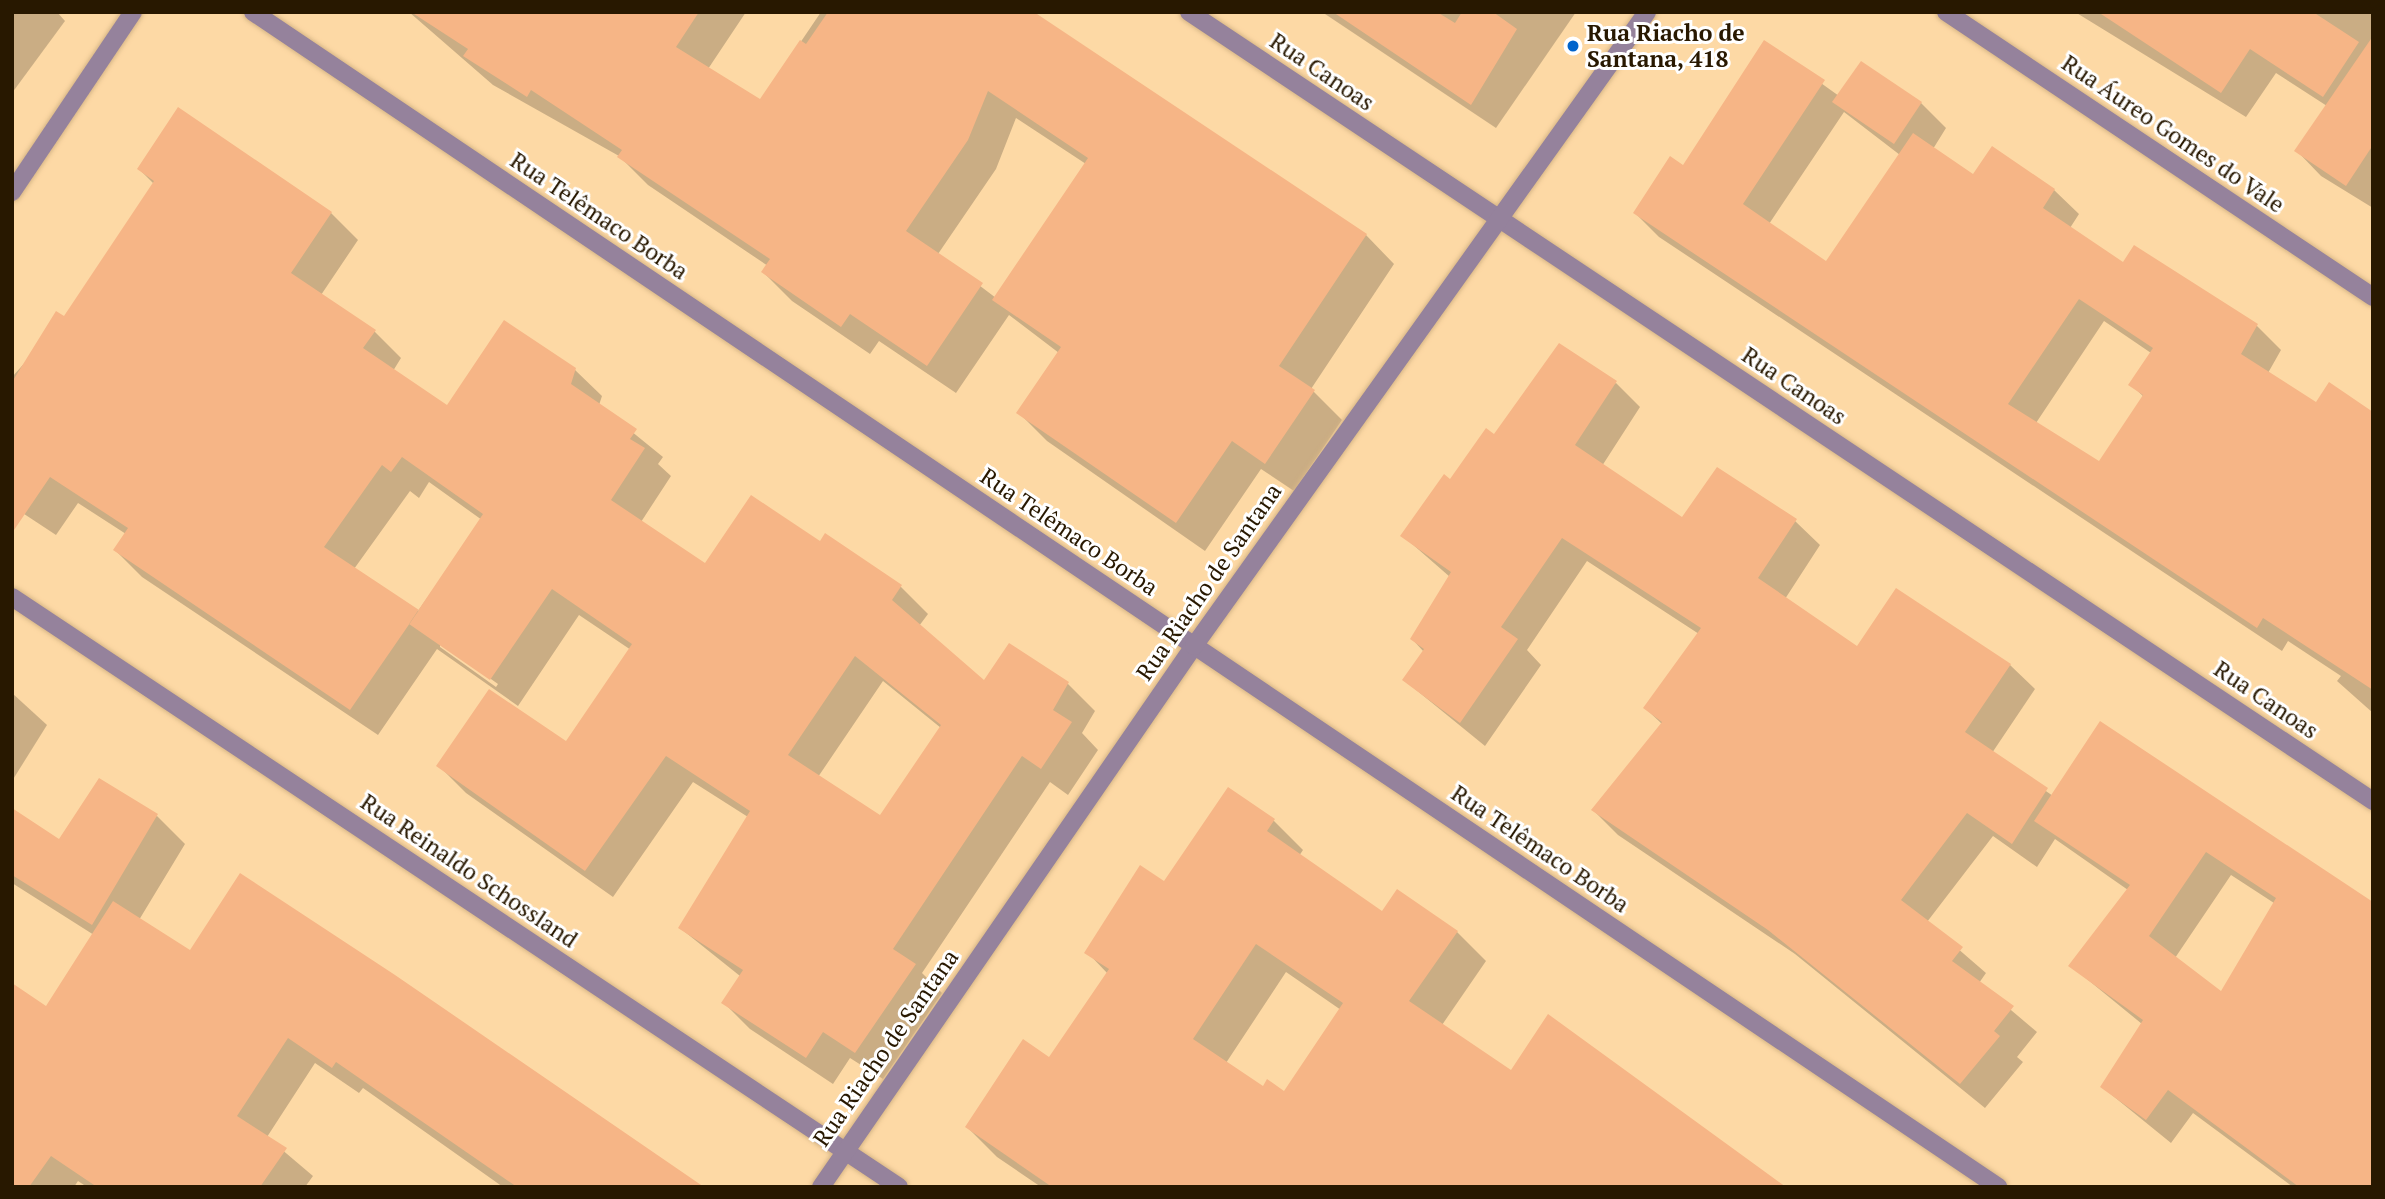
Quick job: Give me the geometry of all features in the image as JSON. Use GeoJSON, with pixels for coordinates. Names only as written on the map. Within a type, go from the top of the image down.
{"type":"FeatureCollection","features":[{"type":"Feature","properties":{"kind":"street"},"geometry":{"type":"LineString","coordinates":[[12,192],[133,12]]}},
{"type":"Feature","properties":{"kind":"street","name":"Rua Telêmaco Borba"},"geometry":{"type":"LineString","coordinates":[[253,12],[1998,1187]]}},
{"type":"Feature","properties":{"kind":"street","name":"Rua Canoas"},"geometry":{"type":"LineString","coordinates":[[1189,12],[2373,801]]}},
{"type":"Feature","properties":{"kind":"street","name":"Rua Riacho de Santana"},"geometry":{"type":"LineString","coordinates":[[821,1187],[1194,646],[1497,218],[1647,12]]}},
{"type":"Feature","properties":{"kind":"street","name":"Rua Áureo Gomes do Vale"},"geometry":{"type":"LineString","coordinates":[[1946,12],[2373,297]]}},
{"type":"Feature","properties":{"kind":"street","name":"Rua Reinaldo Schossland"},"geometry":{"type":"LineString","coordinates":[[12,597],[899,1187]]}},
{"type":"Feature","properties":{"kind":"building"},"geometry":{"type":"Polygon","coordinates":[[[411,12],[699,12],[676,47],[760,99],[800,40],[806,44],[828,12],[1034,12],[1367,234],[1279,366],[1315,390],[1265,464],[1232,441],[1176,523],[1016,413],[1061,347],[992,300],[1088,158],[988,91],[968,140],[906,231],[983,283],[927,366],[850,314],[841,327],[761,272],[770,259],[617,157],[622,150],[531,90],[527,97],[463,56],[468,49],[411,12]]]}},
{"type":"Feature","properties":{"kind":"building"},"geometry":{"type":"Polygon","coordinates":[[[1333,12],[1437,12],[1455,23],[1462,12],[1493,12],[1517,29],[1471,105],[1333,12]]]}},
{"type":"Feature","properties":{"kind":"building"},"geometry":{"type":"Polygon","coordinates":[[[2098,12],[2313,12],[2359,42],[2323,97],[2250,49],[2221,93],[2098,12]]]}},
{"type":"Feature","properties":{"kind":"building"},"geometry":{"type":"Polygon","coordinates":[[[2373,36],[2373,145],[2346,186],[2294,151],[2373,36]]]}},
{"type":"Feature","properties":{"kind":"building"},"geometry":{"type":"Polygon","coordinates":[[[1764,40],[1825,80],[1743,204],[1826,261],[1913,133],[1973,174],[1992,146],[2055,189],[2043,208],[2123,262],[2134,245],[2258,324],[2241,354],[2316,402],[2329,382],[2373,412],[2373,690],[2263,618],[2257,628],[1633,213],[1670,156],[1683,165],[1764,40]],[[2079,299],[2008,404],[2099,461],[2143,395],[2128,385],[2153,348],[2079,299]]]}},
{"type":"Feature","properties":{"kind":"building"},"geometry":{"type":"Polygon","coordinates":[[[1861,61],[1922,102],[1894,144],[1832,102],[1861,61]]]}},
{"type":"Feature","properties":{"kind":"building"},"geometry":{"type":"Polygon","coordinates":[[[178,107],[332,212],[291,273],[376,330],[363,348],[447,405],[504,320],[576,368],[571,384],[637,429],[630,439],[645,448],[611,500],[705,563],[751,495],[820,541],[825,533],[902,585],[892,600],[984,680],[1009,643],[1069,682],[1053,710],[1072,722],[1041,769],[1022,756],[893,949],[916,964],[855,1053],[823,1032],[806,1058],[721,1003],[743,970],[678,928],[750,811],[666,756],[585,871],[436,766],[489,689],[566,741],[632,644],[552,589],[490,680],[409,624],[350,710],[113,550],[128,528],[50,477],[12,533],[12,382],[56,311],[64,316],[154,181],[137,169],[178,107]],[[402,457],[391,472],[382,465],[324,547],[419,610],[483,514],[402,457]],[[855,656],[788,755],[880,815],[941,725],[855,656]]]}},
{"type":"Feature","properties":{"kind":"building"},"geometry":{"type":"Polygon","coordinates":[[[1559,343],[1617,381],[1575,445],[1682,517],[1717,467],[1797,519],[1758,578],[1857,646],[1896,588],[2011,664],[1965,732],[2048,788],[2012,844],[1967,813],[1901,900],[1963,947],[1952,961],[2014,1006],[1994,1031],[2000,1036],[1960,1084],[1768,930],[1591,810],[1662,722],[1643,708],[1701,628],[1562,538],[1501,627],[1518,639],[1460,723],[1402,680],[1424,649],[1410,639],[1451,572],[1400,536],[1444,474],[1450,479],[1486,428],[1494,434],[1559,343]]]}},
{"type":"Feature","properties":{"kind":"building"},"geometry":{"type":"Polygon","coordinates":[[[2100,721],[2373,902],[2373,1187],[2299,1187],[2168,1090],[2146,1120],[2100,1087],[2143,1020],[2068,966],[2130,885],[2034,821],[2100,721]],[[2206,852],[2149,936],[2221,991],[2276,898],[2206,852]]]}},
{"type":"Feature","properties":{"kind":"building"},"geometry":{"type":"Polygon","coordinates":[[[99,778],[158,814],[92,925],[12,875],[12,808],[59,839],[99,778]]]}},
{"type":"Feature","properties":{"kind":"building"},"geometry":{"type":"Polygon","coordinates":[[[1228,787],[1275,819],[1267,831],[1382,911],[1397,889],[1458,931],[1409,1001],[1511,1070],[1548,1014],[1786,1187],[1052,1187],[965,1127],[1023,1039],[1049,1057],[1109,969],[1084,953],[1140,865],[1164,881],[1228,787]],[[1256,944],[1193,1039],[1263,1086],[1267,1079],[1284,1091],[1343,1003],[1256,944]]]}},
{"type":"Feature","properties":{"kind":"building"},"geometry":{"type":"Polygon","coordinates":[[[240,873],[395,975],[704,1187],[517,1187],[336,1062],[332,1068],[288,1038],[237,1116],[287,1148],[260,1187],[97,1187],[51,1156],[29,1187],[12,1187],[12,983],[46,1006],[113,901],[190,950],[240,873]]]}},
{"type":"Feature","properties":{"kind":"place","name":"Rua Riacho de Santana, 418"},"geometry":{"type":"Point","coordinates":[1573,46]}}]}
